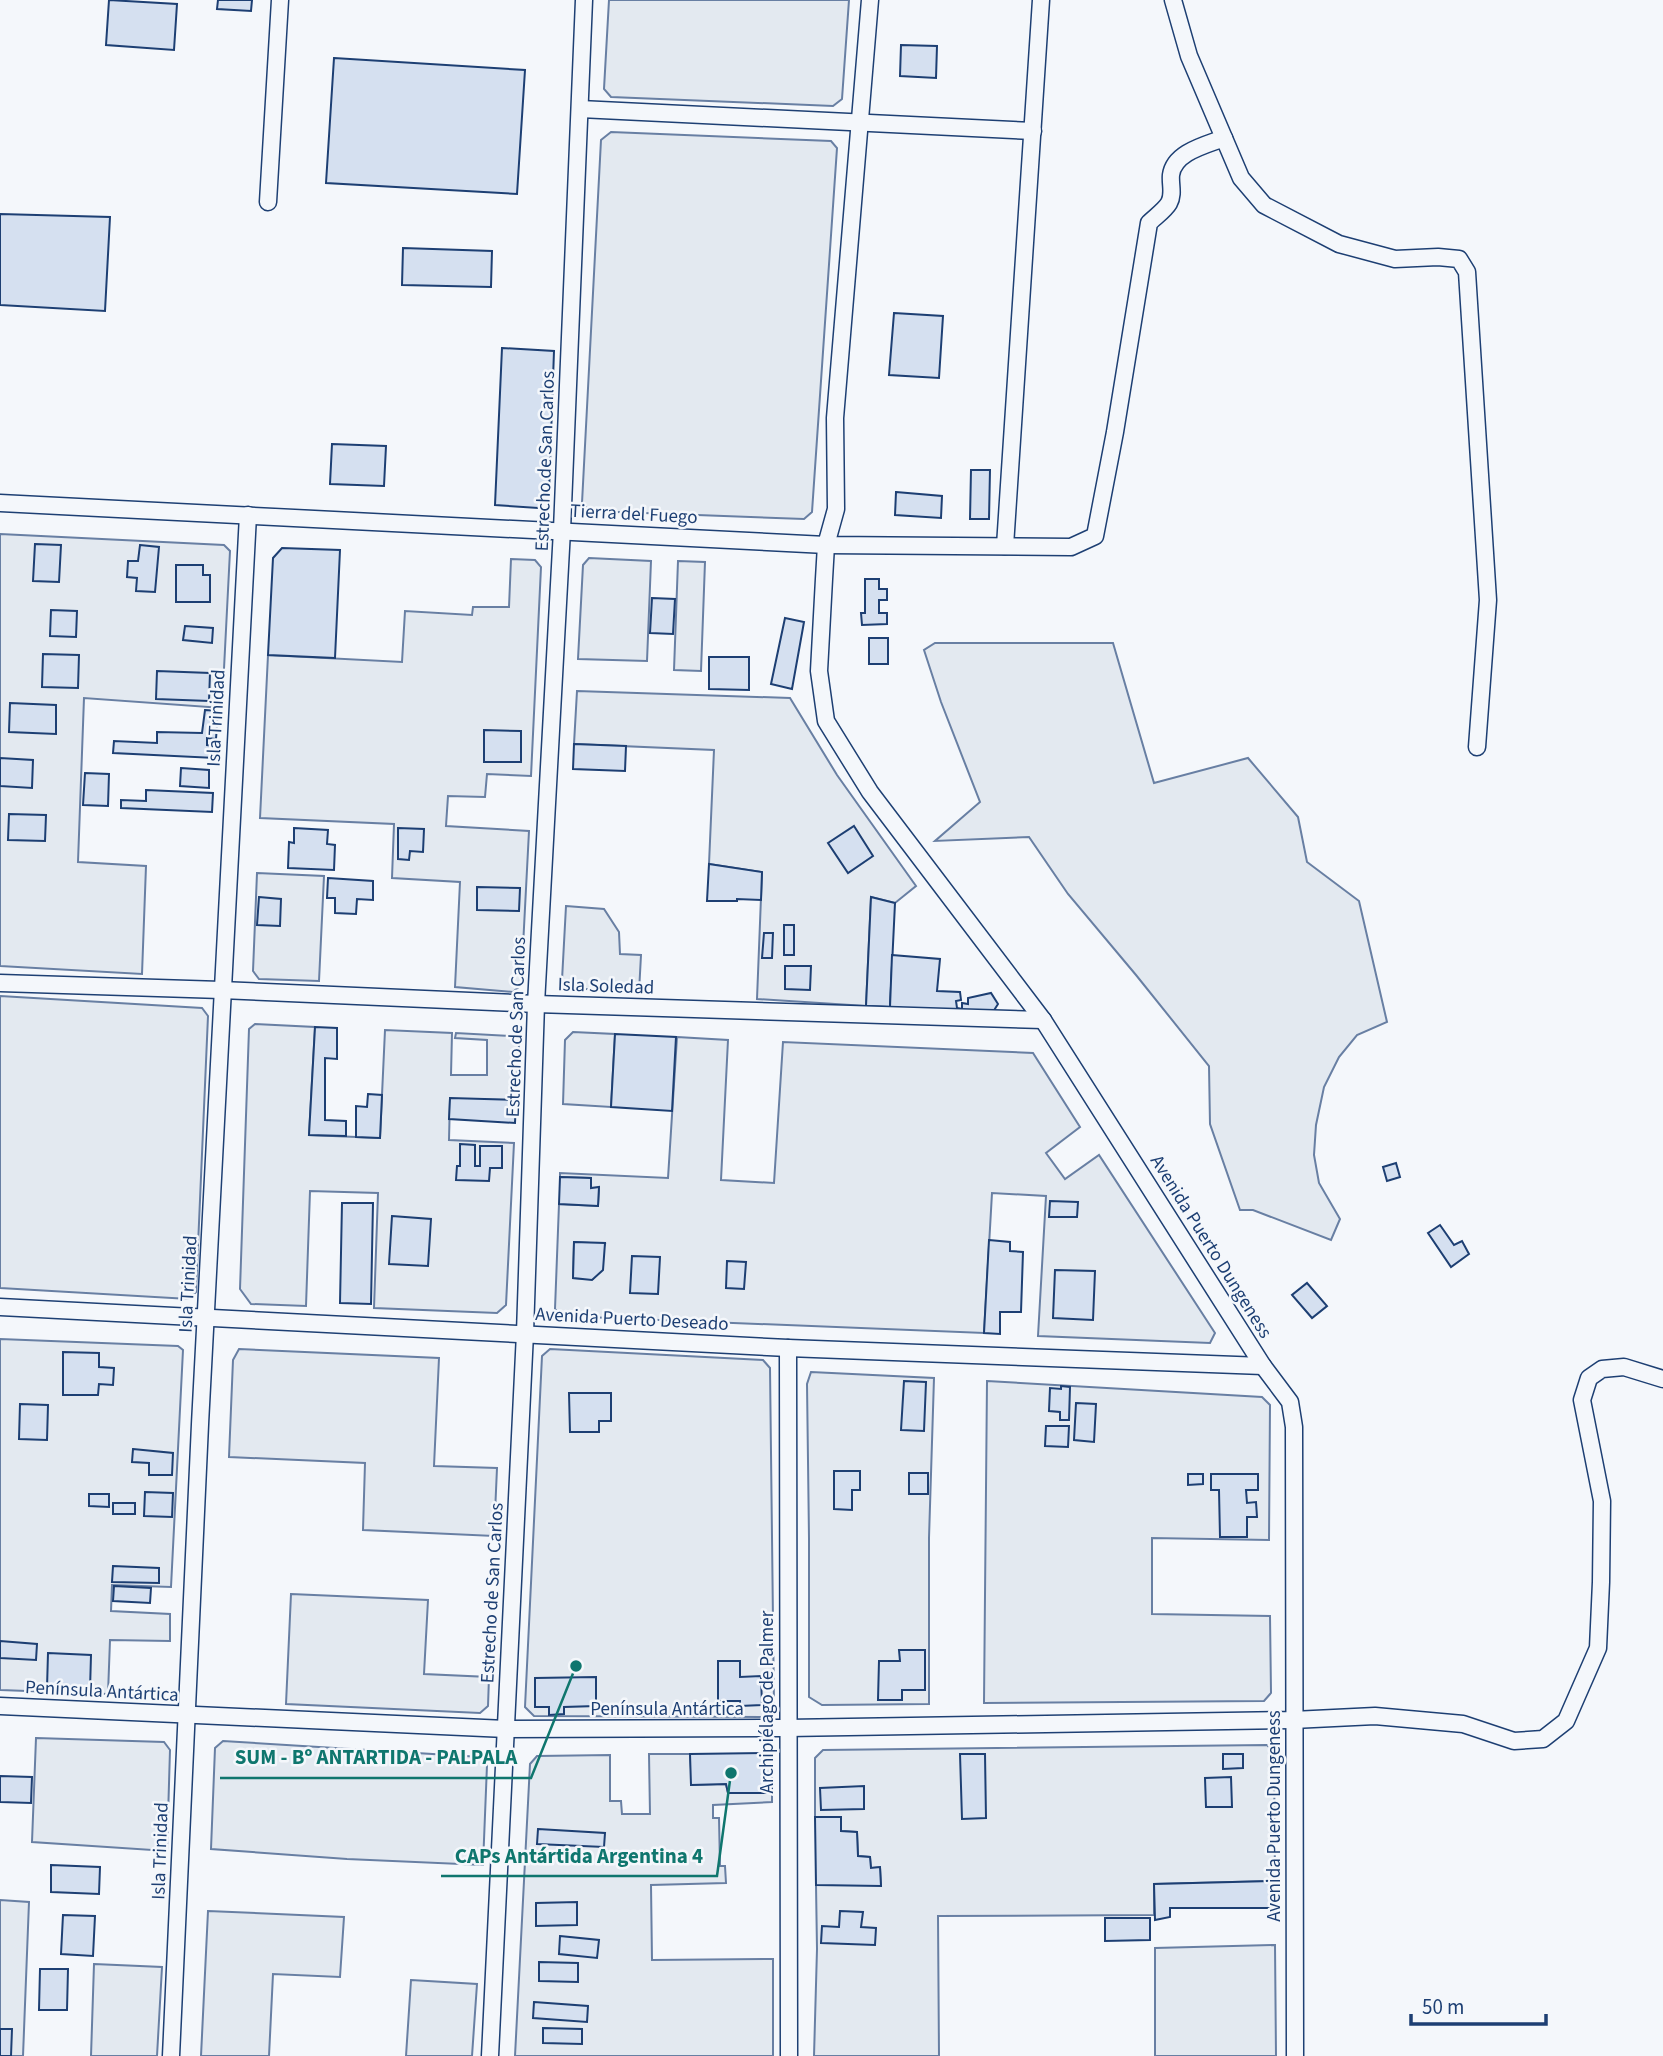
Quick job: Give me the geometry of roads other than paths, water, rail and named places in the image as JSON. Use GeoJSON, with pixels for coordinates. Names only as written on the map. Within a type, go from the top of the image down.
{"type":"FeatureCollection","features":[{"type":"Feature","properties":{"kind":"street"},"geometry":{"type":"LineString","coordinates":[[268,202],[280,0]]}},
{"type":"Feature","properties":{"kind":"street","name":"Estrecho de San Carlos"},"geometry":{"type":"LineString","coordinates":[[490,2056],[525,1333],[536,1004],[562,530],[584,0]]}},
{"type":"Feature","properties":{"kind":"street","name":"Avenida Puerto Dungeness"},"geometry":{"type":"LineString","coordinates":[[870,0],[835,418],[836,509],[826,545],[819,671],[827,721],[870,792],[1043,1020],[1263,1366],[1290,1402],[1294,1427],[1295,2056]]}},
{"type":"Feature","properties":{"kind":"street"},"geometry":{"type":"LineString","coordinates":[[1005,547],[1041,0]]}},
{"type":"Feature","properties":{"kind":"street"},"geometry":{"type":"LineString","coordinates":[[1173,0],[1189,56],[1241,178],[1264,205],[1339,244],[1395,259],[1458,259],[1467,272],[1488,600],[1477,747]]}},
{"type":"Feature","properties":{"kind":"street"},"geometry":{"type":"LineString","coordinates":[[579,109],[1033,131]]}},
{"type":"Feature","properties":{"kind":"street","name":"Tierra del Fuego"},"geometry":{"type":"LineString","coordinates":[[0,503],[826,545],[1071,547],[1095,536],[1149,223],[1168,204],[1172,190],[1171,173],[1178,161],[1191,151],[1224,138]]}},
{"type":"Feature","properties":{"kind":"street","name":"Isla Trinidad"},"geometry":{"type":"LineString","coordinates":[[171,2056],[221,990],[248,515]]}},
{"type":"Feature","properties":{"kind":"street","name":"Isla Soledad"},"geometry":{"type":"LineString","coordinates":[[0,983],[1043,1020]]}},
{"type":"Feature","properties":{"kind":"street","name":"Avenida Puerto Deseado"},"geometry":{"type":"LineString","coordinates":[[0,1307],[788,1348],[1263,1366]]}},
{"type":"Feature","properties":{"kind":"street","name":"Archipiélago de Palmer"},"geometry":{"type":"LineString","coordinates":[[788,1348],[789,2056]]}},
{"type":"Feature","properties":{"kind":"street","name":"Península Antártica"},"geometry":{"type":"LineString","coordinates":[[0,1706],[506,1730],[1293,1720],[1374,1716],[1462,1724],[1514,1741],[1543,1739],[1566,1721],[1598,1648],[1602,1501],[1583,1400],[1589,1378],[1602,1369],[1624,1367],[1663,1379]]}},
{"type":"Feature","properties":{"kind":"place","name":"SUM - Bº ANTARTIDA - PALPALA"},"geometry":{"type":"Point","coordinates":[576,1666]}},
{"type":"Feature","properties":{"kind":"place","name":"CAPs Antártida Argentina 4"},"geometry":{"type":"Point","coordinates":[731,1773]}}]}
